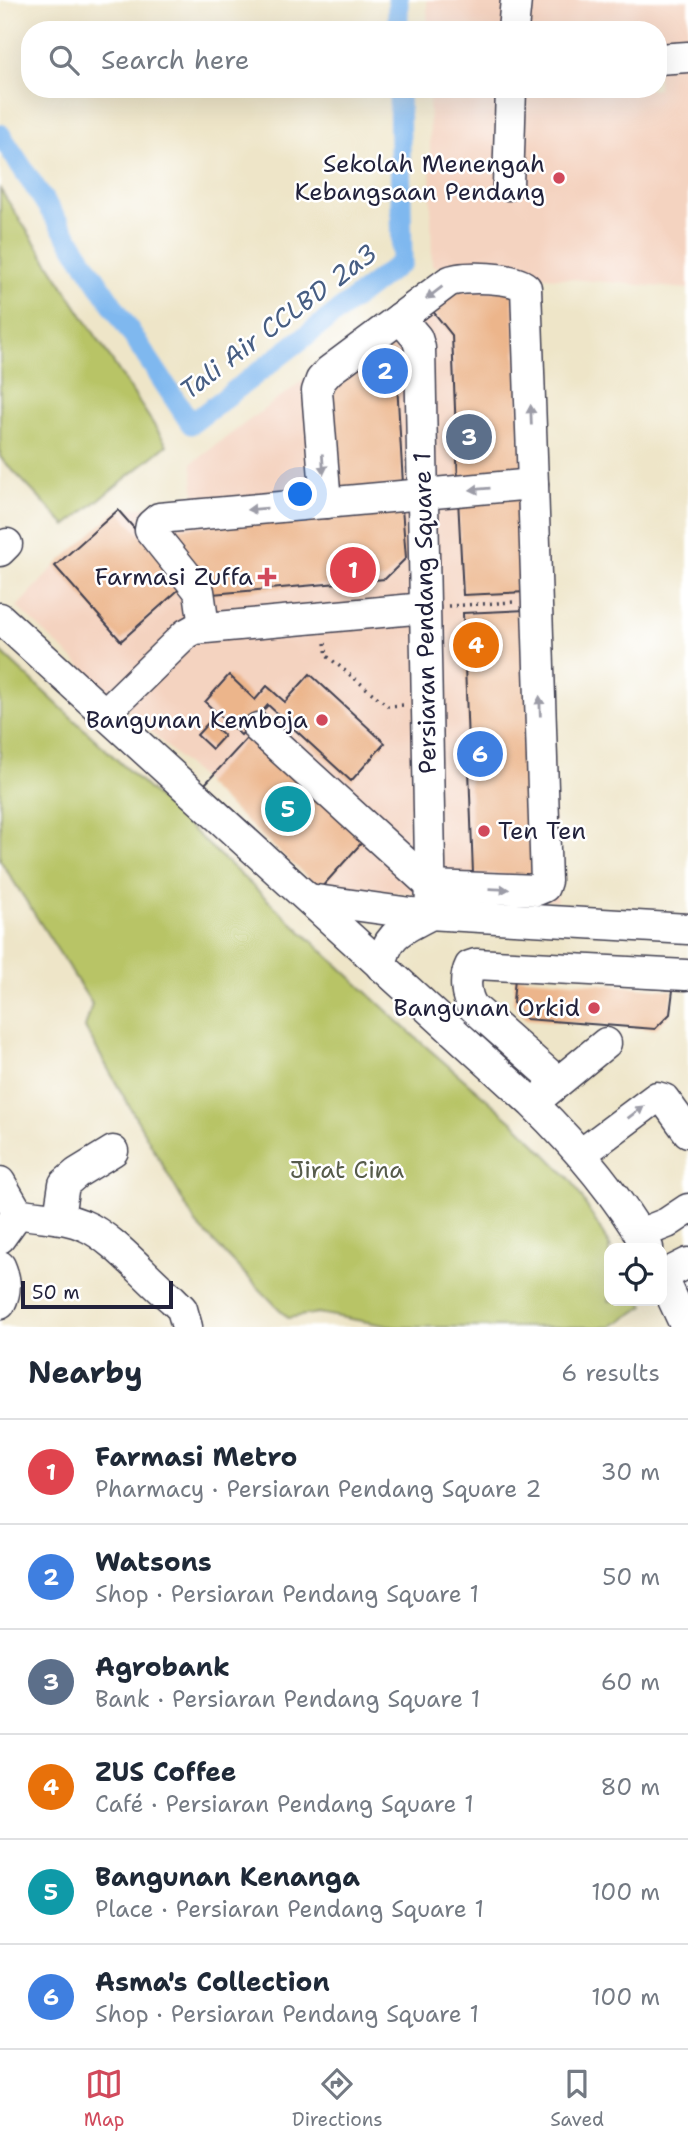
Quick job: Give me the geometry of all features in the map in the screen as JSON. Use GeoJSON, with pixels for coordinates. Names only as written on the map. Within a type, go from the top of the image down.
{"type":"FeatureCollection","features":[{"type":"Feature","properties":{"kind":"street"},"geometry":{"type":"LineString","coordinates":[[514,21],[516,0]]}},
{"type":"Feature","properties":{"kind":"street"},"geometry":{"type":"LineString","coordinates":[[667,58],[688,57]]}},
{"type":"Feature","properties":{"kind":"street"},"geometry":{"type":"LineString","coordinates":[[508,185],[511,98]]}},
{"type":"Feature","properties":{"kind":"street"},"geometry":{"type":"LineString","coordinates":[[326,503],[318,385],[329,371],[454,278],[518,282],[524,285],[527,292],[545,884],[537,890],[424,904],[335,924]]}},
{"type":"Feature","properties":{"kind":"street","name":"Persiaran Pendang Square 1"},"geometry":{"type":"LineString","coordinates":[[400,318],[417,338],[420,348],[427,704],[424,904]]}},
{"type":"Feature","properties":{"kind":"street"},"geometry":{"type":"LineString","coordinates":[[204,627],[199,591],[152,534],[151,525],[155,520],[533,484]]}},
{"type":"Feature","properties":{"kind":"street"},"geometry":{"type":"LineString","coordinates":[[105,713],[186,634],[204,627],[425,608]]}},
{"type":"Feature","properties":{"kind":"street"},"geometry":{"type":"LineString","coordinates":[[0,618],[532,1103],[603,1179],[644,1241],[688,1209]]}},
{"type":"Feature","properties":{"kind":"street"},"geometry":{"type":"LineString","coordinates":[[258,728],[424,904]]}},
{"type":"Feature","properties":{"kind":"street"},"geometry":{"type":"LineString","coordinates":[[309,899],[424,904],[688,929]]}},
{"type":"Feature","properties":{"kind":"street"},"geometry":{"type":"LineString","coordinates":[[381,966],[384,949],[391,938],[424,904]]}},
{"type":"Feature","properties":{"kind":"street"},"geometry":{"type":"LineString","coordinates":[[558,1082],[478,1011],[467,997],[467,972],[473,965],[686,975]]}},
{"type":"Feature","properties":{"kind":"street"},"geometry":{"type":"LineString","coordinates":[[456,1034],[478,1011]]}},
{"type":"Feature","properties":{"kind":"street"},"geometry":{"type":"LineString","coordinates":[[532,1103],[606,1043]]}},
{"type":"Feature","properties":{"kind":"street"},"geometry":{"type":"LineString","coordinates":[[581,1154],[657,1097],[664,1100],[688,1132]]}},
{"type":"Feature","properties":{"kind":"street"},"geometry":{"type":"LineString","coordinates":[[59,1217],[64,1184],[77,1173],[113,1152]]}},
{"type":"Feature","properties":{"kind":"street"},"geometry":{"type":"LineString","coordinates":[[0,1182],[18,1213],[36,1217],[59,1217],[85,1225],[127,1257],[181,1309],[187,1327]]}},
{"type":"Feature","properties":{"kind":"street"},"geometry":{"type":"LineString","coordinates":[[0,1238],[18,1213]]}},
{"type":"Feature","properties":{"kind":"street"},"geometry":{"type":"LineString","coordinates":[[667,1274],[688,1263]]}},
{"type":"Feature","properties":{"kind":"street"},"geometry":{"type":"LineString","coordinates":[[0,1266],[6,1283],[5,1295],[0,1304]]}},
{"type":"Feature","properties":{"kind":"street"},"geometry":{"type":"LineString","coordinates":[[667,1286],[687,1327]]}},
{"type":"Feature","properties":{"kind":"path"},"geometry":{"type":"LineString","coordinates":[[425,608],[537,601]]}},
{"type":"Feature","properties":{"kind":"path"},"geometry":{"type":"LineString","coordinates":[[321,617],[327,656],[388,706],[427,704]]}},
{"type":"Feature","properties":{"kind":"shaded area"},"geometry":{"type":"Polygon","coordinates":[[[427,0],[688,0],[688,289],[535,276],[557,901],[320,889],[17,607],[55,566],[118,510],[195,502],[192,463],[452,269],[432,266],[429,98],[667,98],[667,21],[428,21],[427,0]]]}},
{"type":"Feature","properties":{"kind":"green space"},"geometry":{"type":"Polygon","coordinates":[[[0,189],[167,445],[66,526],[0,457],[0,189]]]}},
{"type":"Feature","properties":{"kind":"green space","name":"Jirat Cina"},"geometry":{"type":"Polygon","coordinates":[[[0,651],[415,1037],[520,1128],[572,1181],[608,1243],[604,1243],[604,1306],[645,1306],[610,1327],[395,1327],[318,1313],[288,1318],[196,1224],[85,1028],[92,1004],[0,860],[0,651]]]}},
{"type":"Feature","properties":{"kind":"building"},"geometry":{"type":"Polygon","coordinates":[[[512,291],[522,469],[516,475],[458,482],[452,335],[431,309],[451,292],[512,291]]]}},
{"type":"Feature","properties":{"kind":"building"},"geometry":{"type":"Polygon","coordinates":[[[385,337],[395,350],[403,484],[338,491],[331,377],[385,337]]]}},
{"type":"Feature","properties":{"kind":"building"},"geometry":{"type":"Polygon","coordinates":[[[512,494],[521,501],[526,592],[463,595],[458,499],[512,494]]]}},
{"type":"Feature","properties":{"kind":"building"},"geometry":{"type":"Polygon","coordinates":[[[402,508],[406,558],[385,579],[212,594],[166,540],[170,529],[402,508]]]}},
{"type":"Feature","properties":{"kind":"building"},"geometry":{"type":"Polygon","coordinates":[[[118,510],[184,585],[121,641],[55,566],[118,510]]]}},
{"type":"Feature","properties":{"kind":"building"},"geometry":{"type":"Polygon","coordinates":[[[526,610],[536,876],[473,873],[463,613],[526,610]]]}},
{"type":"Feature","properties":{"kind":"building","name":"Bangunan Kemboja"},"geometry":{"type":"Polygon","coordinates":[[[310,674],[385,743],[351,781],[268,705],[241,735],[205,702],[229,675],[255,700],[267,686],[285,702],[310,674]]]}},
{"type":"Feature","properties":{"kind":"building"},"geometry":{"type":"Polygon","coordinates":[[[209,722],[224,736],[212,749],[197,735],[209,722]]]}},
{"type":"Feature","properties":{"kind":"building"},"geometry":{"type":"Polygon","coordinates":[[[251,734],[365,839],[320,889],[205,784],[251,734]]]}},
{"type":"Feature","properties":{"kind":"building","name":"Bangunan Orkid"},"geometry":{"type":"Polygon","coordinates":[[[515,977],[673,990],[670,1014],[655,1029],[526,1019],[513,1003],[515,977]]]}},
{"type":"Feature","properties":{"kind":"waterway","name":"Tali Air CCLBD 2a3"},"geometry":{"type":"LineString","coordinates":[[398,0],[398,21]]}},
{"type":"Feature","properties":{"kind":"waterway","name":"Tali Air CCLBD 2a3"},"geometry":{"type":"LineString","coordinates":[[0,134],[191,424],[402,262],[399,98]]}},
{"type":"Feature","properties":{"kind":"place","name":"Sekolah Menengah Kebangsaan Pendang"},"geometry":{"type":"Point","coordinates":[559,178]}},
{"type":"Feature","properties":{"kind":"place","name":"Watsons"},"geometry":{"type":"Point","coordinates":[385,371]}},
{"type":"Feature","properties":{"kind":"place","name":"Agrobank"},"geometry":{"type":"Point","coordinates":[469,437]}},
{"type":"Feature","properties":{"kind":"place","name":"Farmasi Metro"},"geometry":{"type":"Point","coordinates":[353,570]}},
{"type":"Feature","properties":{"kind":"place","name":"Farmasi Zuffa"},"geometry":{"type":"Point","coordinates":[267,577]}},
{"type":"Feature","properties":{"kind":"place","name":"ZUS Coffee"},"geometry":{"type":"Point","coordinates":[476,645]}},
{"type":"Feature","properties":{"kind":"place","name":"Bangunan Kemboja"},"geometry":{"type":"Point","coordinates":[322,720]}},
{"type":"Feature","properties":{"kind":"place","name":"Asma's Collection"},"geometry":{"type":"Point","coordinates":[480,754]}},
{"type":"Feature","properties":{"kind":"place","name":"Bangunan Kenanga"},"geometry":{"type":"Point","coordinates":[288,809]}},
{"type":"Feature","properties":{"kind":"place","name":"Ten Ten"},"geometry":{"type":"Point","coordinates":[484,831]}},
{"type":"Feature","properties":{"kind":"place","name":"Bangunan Orkid"},"geometry":{"type":"Point","coordinates":[594,1008]}}]}
